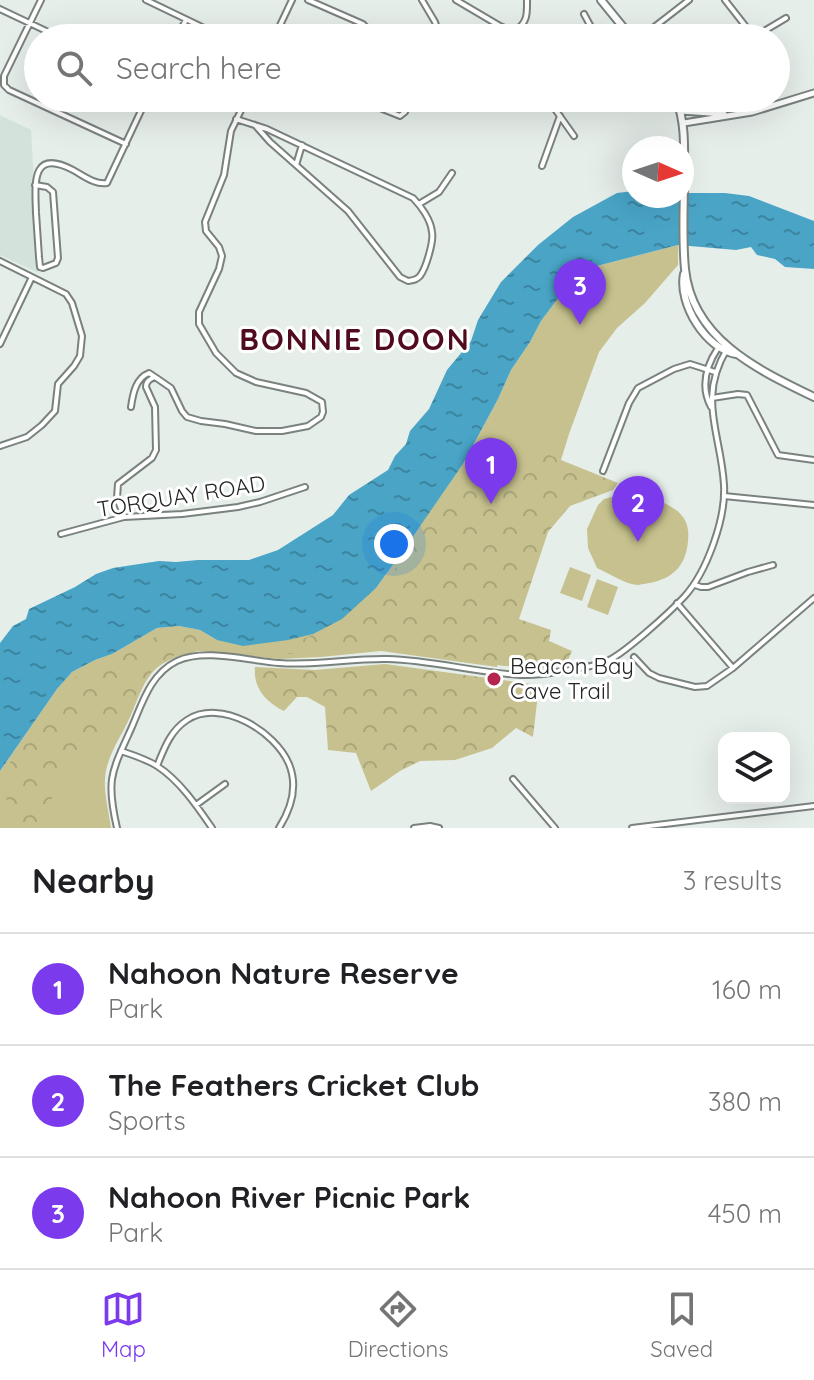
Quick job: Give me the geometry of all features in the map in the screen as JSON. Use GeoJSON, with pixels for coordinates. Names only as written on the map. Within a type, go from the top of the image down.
{"type":"FeatureCollection","features":[{"type":"Feature","properties":{"kind":"main road"},"geometry":{"type":"LineString","coordinates":[[601,0],[621,24]]}},
{"type":"Feature","properties":{"kind":"main road"},"geometry":{"type":"LineString","coordinates":[[790,100],[814,93]]}},
{"type":"Feature","properties":{"kind":"main road"},"geometry":{"type":"LineString","coordinates":[[681,112],[684,123],[685,271],[696,306],[724,347],[814,397]]}},
{"type":"Feature","properties":{"kind":"main road"},"geometry":{"type":"LineString","coordinates":[[694,112],[732,115]]}},
{"type":"Feature","properties":{"kind":"main road"},"geometry":{"type":"LineString","coordinates":[[684,123],[752,112]]}},
{"type":"Feature","properties":{"kind":"street"},"geometry":{"type":"LineString","coordinates":[[0,9],[30,23],[41,0]]}},
{"type":"Feature","properties":{"kind":"street"},"geometry":{"type":"LineString","coordinates":[[146,0],[195,24]]}},
{"type":"Feature","properties":{"kind":"street"},"geometry":{"type":"LineString","coordinates":[[281,24],[292,0]]}},
{"type":"Feature","properties":{"kind":"street"},"geometry":{"type":"LineString","coordinates":[[308,0],[363,24]]}},
{"type":"Feature","properties":{"kind":"street"},"geometry":{"type":"LineString","coordinates":[[422,0],[436,24]]}},
{"type":"Feature","properties":{"kind":"street"},"geometry":{"type":"LineString","coordinates":[[456,0],[497,24]]}},
{"type":"Feature","properties":{"kind":"street"},"geometry":{"type":"LineString","coordinates":[[524,24],[527,0]]}},
{"type":"Feature","properties":{"kind":"street"},"geometry":{"type":"LineString","coordinates":[[658,24],[689,0]]}},
{"type":"Feature","properties":{"kind":"street"},"geometry":{"type":"LineString","coordinates":[[725,0],[743,24]]}},
{"type":"Feature","properties":{"kind":"street"},"geometry":{"type":"LineString","coordinates":[[584,14],[589,24]]}},
{"type":"Feature","properties":{"kind":"street"},"geometry":{"type":"LineString","coordinates":[[776,24],[786,18]]}},
{"type":"Feature","properties":{"kind":"street"},"geometry":{"type":"LineString","coordinates":[[184,24],[186,20]]}},
{"type":"Feature","properties":{"kind":"street"},"geometry":{"type":"LineString","coordinates":[[24,35],[4,76],[4,85],[24,97]]}},
{"type":"Feature","properties":{"kind":"street"},"geometry":{"type":"LineString","coordinates":[[57,112],[126,144]]}},
{"type":"Feature","properties":{"kind":"street"},"geometry":{"type":"LineString","coordinates":[[35,185],[47,187],[53,192],[58,258],[53,265],[43,268],[40,267],[35,185],[39,170],[52,162],[98,184],[106,184],[141,112]]}},
{"type":"Feature","properties":{"kind":"street"},"geometry":{"type":"LineString","coordinates":[[131,407],[134,391],[141,378],[149,373],[171,388],[186,415],[197,420],[269,433],[308,426],[319,420],[322,414],[322,402],[312,395],[262,384],[236,373],[216,353],[200,328],[199,312],[221,259],[220,249],[205,228],[206,219],[222,181],[231,131],[240,112]]}},
{"type":"Feature","properties":{"kind":"street"},"geometry":{"type":"LineString","coordinates":[[387,112],[396,116],[404,112]]}},
{"type":"Feature","properties":{"kind":"street"},"geometry":{"type":"LineString","coordinates":[[557,112],[574,136]]}},
{"type":"Feature","properties":{"kind":"street"},"geometry":{"type":"LineString","coordinates":[[542,166],[560,116]]}},
{"type":"Feature","properties":{"kind":"street"},"geometry":{"type":"LineString","coordinates":[[236,119],[255,125],[302,145],[409,194],[419,204],[431,227],[432,240],[421,275],[408,281],[400,277],[348,211],[255,125]]}},
{"type":"Feature","properties":{"kind":"street"},"geometry":{"type":"LineString","coordinates":[[296,165],[302,145]]}},
{"type":"Feature","properties":{"kind":"street"},"geometry":{"type":"LineString","coordinates":[[419,204],[439,192],[452,173]]}},
{"type":"Feature","properties":{"kind":"street"},"geometry":{"type":"LineString","coordinates":[[0,261],[68,296],[82,336],[82,350],[58,384],[55,411],[31,435],[0,446]]}},
{"type":"Feature","properties":{"kind":"street"},"geometry":{"type":"LineString","coordinates":[[0,344],[32,277]]}},
{"type":"Feature","properties":{"kind":"street"},"geometry":{"type":"LineString","coordinates":[[712,408],[705,393],[707,369],[724,347]]}},
{"type":"Feature","properties":{"kind":"street"},"geometry":{"type":"LineString","coordinates":[[117,828],[110,784],[114,767],[152,683],[168,667],[188,657],[211,656],[292,664],[392,659],[523,675],[607,662],[621,652],[695,585],[713,542],[724,496],[712,408],[712,384],[724,347]]}},
{"type":"Feature","properties":{"kind":"street"},"geometry":{"type":"LineString","coordinates":[[603,471],[629,403],[638,388],[690,364],[715,372]]}},
{"type":"Feature","properties":{"kind":"street"},"geometry":{"type":"LineString","coordinates":[[124,517],[117,498],[118,484],[152,458],[157,447],[154,403],[146,387],[148,380],[155,377]]}},
{"type":"Feature","properties":{"kind":"street"},"geometry":{"type":"LineString","coordinates":[[712,398],[747,395],[779,456],[814,460]]}},
{"type":"Feature","properties":{"kind":"street","name":"TORQUAY ROAD"},"geometry":{"type":"LineString","coordinates":[[61,534],[124,517],[221,510],[260,502],[305,487]]}},
{"type":"Feature","properties":{"kind":"street"},"geometry":{"type":"LineString","coordinates":[[724,496],[814,505]]}},
{"type":"Feature","properties":{"kind":"street"},"geometry":{"type":"LineString","coordinates":[[695,585],[708,587],[773,565]]}},
{"type":"Feature","properties":{"kind":"street"},"geometry":{"type":"LineString","coordinates":[[634,657],[653,676],[695,687],[712,684],[814,598]]}},
{"type":"Feature","properties":{"kind":"street"},"geometry":{"type":"LineString","coordinates":[[677,603],[733,668]]}},
{"type":"Feature","properties":{"kind":"street"},"geometry":{"type":"LineString","coordinates":[[157,766],[170,738],[188,720],[209,713],[240,719],[271,740],[289,764],[292,800],[279,828]]}},
{"type":"Feature","properties":{"kind":"street"},"geometry":{"type":"LineString","coordinates":[[121,751],[157,766],[196,805],[212,828]]}},
{"type":"Feature","properties":{"kind":"street"},"geometry":{"type":"LineString","coordinates":[[513,779],[555,828]]}},
{"type":"Feature","properties":{"kind":"street"},"geometry":{"type":"LineString","coordinates":[[196,805],[225,784]]}},
{"type":"Feature","properties":{"kind":"street"},"geometry":{"type":"LineString","coordinates":[[632,828],[814,806]]}},
{"type":"Feature","properties":{"kind":"street"},"geometry":{"type":"LineString","coordinates":[[414,828],[439,828]]}},
{"type":"Feature","properties":{"kind":"shaded area"},"geometry":{"type":"Polygon","coordinates":[[[0,115],[31,130],[39,273],[0,255],[0,115]]]}},
{"type":"Feature","properties":{"kind":"green space"},"geometry":{"type":"Polygon","coordinates":[[[678,245],[678,265],[645,303],[617,328],[599,352],[569,434],[497,667],[381,651],[280,659],[199,651],[183,655],[163,664],[149,677],[111,754],[105,785],[111,828],[0,828],[0,771],[72,672],[112,654],[157,628],[179,626],[200,630],[217,640],[376,588],[463,464],[511,370],[556,301],[589,268],[678,245]]]}},
{"type":"Feature","properties":{"kind":"green space"},"geometry":{"type":"Polygon","coordinates":[[[488,428],[618,483],[613,490],[570,506],[548,532],[519,619],[551,630],[549,641],[572,651],[568,660],[544,668],[504,666],[380,645],[299,654],[188,648],[159,663],[142,682],[113,736],[64,778],[34,828],[13,828],[1,776],[48,707],[79,674],[116,659],[160,634],[185,633],[239,649],[285,646],[343,623],[392,573],[453,489],[488,428]]]}},
{"type":"Feature","properties":{"kind":"green space"},"geometry":{"type":"Polygon","coordinates":[[[627,493],[665,503],[678,512],[686,523],[688,538],[685,557],[666,578],[638,585],[597,568],[588,548],[587,529],[604,499],[627,493]]]}},
{"type":"Feature","properties":{"kind":"green space"},"geometry":{"type":"Polygon","coordinates":[[[570,567],[591,575],[582,601],[560,593],[570,567]]]}},
{"type":"Feature","properties":{"kind":"green space"},"geometry":{"type":"Polygon","coordinates":[[[597,579],[618,587],[608,615],[587,607],[597,579]]]}},
{"type":"Feature","properties":{"kind":"green space"},"geometry":{"type":"Polygon","coordinates":[[[385,664],[539,685],[533,737],[516,728],[492,748],[455,760],[420,761],[371,791],[356,753],[328,750],[325,707],[307,697],[297,697],[284,711],[262,694],[255,675],[255,667],[315,670],[385,664]]]}},
{"type":"Feature","properties":{"kind":"water"},"geometry":{"type":"Polygon","coordinates":[[[622,192],[622,208],[694,208],[694,193],[749,196],[814,221],[814,269],[785,267],[775,259],[757,255],[751,247],[736,250],[678,245],[589,268],[541,321],[511,370],[463,464],[407,545],[376,588],[342,619],[313,634],[243,646],[217,640],[200,630],[179,626],[157,628],[112,654],[72,672],[0,771],[0,643],[13,626],[26,619],[29,609],[113,568],[159,561],[249,560],[278,550],[333,515],[349,495],[388,470],[406,444],[410,431],[429,409],[447,370],[471,341],[478,320],[501,282],[538,245],[573,217],[622,192]]]}},
{"type":"Feature","properties":{"kind":"place","name":"Nahoon River Picnic Park"},"geometry":{"type":"Point","coordinates":[580,325]}},
{"type":"Feature","properties":{"kind":"place","name":"Nahoon Nature Reserve"},"geometry":{"type":"Point","coordinates":[491,504]}},
{"type":"Feature","properties":{"kind":"place","name":"The Feathers Cricket Club"},"geometry":{"type":"Point","coordinates":[638,542]}},
{"type":"Feature","properties":{"kind":"place","name":"Beacon Bay Cave Trail"},"geometry":{"type":"Point","coordinates":[494,679]}},
{"type":"Feature","properties":{"kind":"district","name":"BONNIE DOON"},"geometry":{"type":"Point","coordinates":[355,340]}}]}
